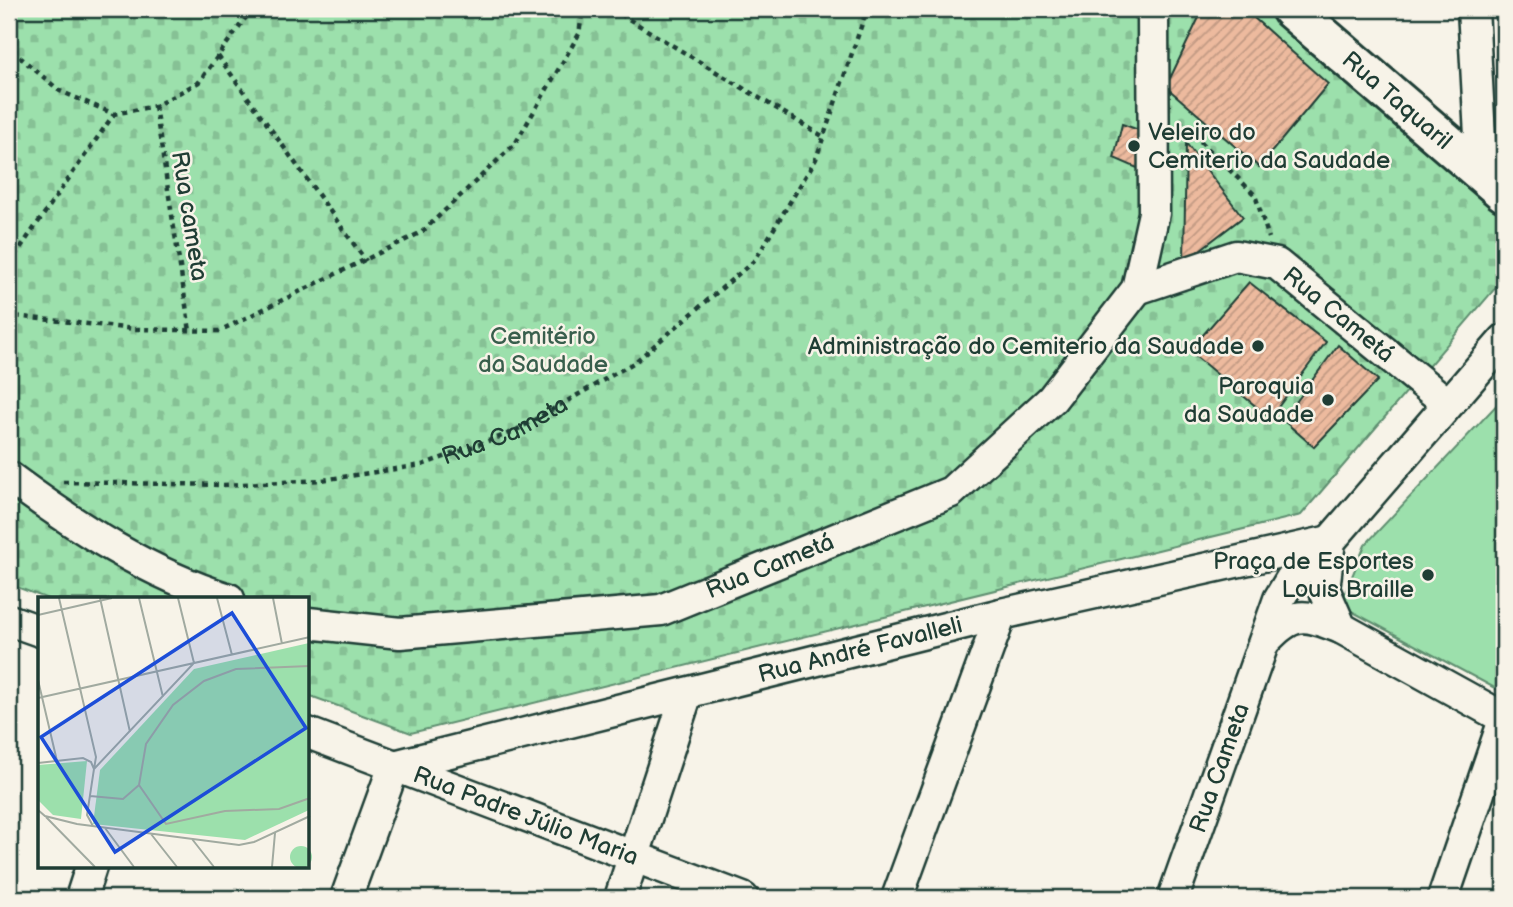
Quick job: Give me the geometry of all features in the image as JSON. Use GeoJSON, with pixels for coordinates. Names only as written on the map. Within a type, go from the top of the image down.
{"type":"FeatureCollection","features":[{"type":"Feature","properties":{"kind":"street","name":"Rua Cametá"},"geometry":{"type":"LineString","coordinates":[[310,623],[400,633],[661,610],[951,492],[1052,399],[1137,289],[1154,213],[1153,15],[1149,9]]}},
{"type":"Feature","properties":{"kind":"street","name":"Rua Taquaril"},"geometry":{"type":"LineString","coordinates":[[1291,9],[1493,182]]}},
{"type":"Feature","properties":{"kind":"street"},"geometry":{"type":"LineString","coordinates":[[1473,9],[1493,182]]}},
{"type":"Feature","properties":{"kind":"street","name":"Rua Cametá"},"geometry":{"type":"LineString","coordinates":[[1137,289],[1236,256],[1277,264],[1447,403]]}},
{"type":"Feature","properties":{"kind":"street","name":"Rua Cameta"},"geometry":{"type":"LineString","coordinates":[[1173,898],[1279,600],[1292,579],[1330,541],[1504,340]]}},
{"type":"Feature","properties":{"kind":"street"},"geometry":{"type":"LineString","coordinates":[[9,477],[104,544],[179,583],[223,597]]}},
{"type":"Feature","properties":{"kind":"street"},"geometry":{"type":"LineString","coordinates":[[1330,541],[1324,589],[1329,607],[1341,628]]}},
{"type":"Feature","properties":{"kind":"street","name":"Rua André Favalleli"},"geometry":{"type":"LineString","coordinates":[[394,766],[1001,614],[1330,541]]}},
{"type":"Feature","properties":{"kind":"street"},"geometry":{"type":"LineString","coordinates":[[897,898],[1001,614]]}},
{"type":"Feature","properties":{"kind":"street"},"geometry":{"type":"LineString","coordinates":[[1267,639],[1282,623],[1294,617],[1311,617],[1341,628],[1504,719],[1443,898]]}},
{"type":"Feature","properties":{"kind":"street"},"geometry":{"type":"LineString","coordinates":[[9,620],[38,630]]}},
{"type":"Feature","properties":{"kind":"street"},"geometry":{"type":"LineString","coordinates":[[620,898],[687,693]]}},
{"type":"Feature","properties":{"kind":"street","name":"Rua Padre Júlio Maria"},"geometry":{"type":"LineString","coordinates":[[310,734],[743,898]]}},
{"type":"Feature","properties":{"kind":"street"},"geometry":{"type":"LineString","coordinates":[[346,898],[394,766]]}},
{"type":"Feature","properties":{"kind":"street"},"geometry":{"type":"LineString","coordinates":[[81,898],[90,869]]}},
{"type":"Feature","properties":{"kind":"path"},"geometry":{"type":"LineString","coordinates":[[16,9],[15,53],[60,91],[114,114],[155,106],[199,82],[252,9]]}},
{"type":"Feature","properties":{"kind":"path"},"geometry":{"type":"LineString","coordinates":[[9,310],[13,316],[135,329],[219,331],[422,232],[515,144],[579,34],[583,9]]}},
{"type":"Feature","properties":{"kind":"path"},"geometry":{"type":"LineString","coordinates":[[612,9],[824,137]]}},
{"type":"Feature","properties":{"kind":"path","name":"Rua Cameta"},"geometry":{"type":"LineString","coordinates":[[60,482],[225,485],[322,480],[422,465],[513,432],[635,362],[755,260],[816,159],[867,9]]}},
{"type":"Feature","properties":{"kind":"path"},"geometry":{"type":"LineString","coordinates":[[218,56],[366,261]]}},
{"type":"Feature","properties":{"kind":"path"},"geometry":{"type":"LineString","coordinates":[[1154,100],[1198,136],[1255,195],[1277,264]]}},
{"type":"Feature","properties":{"kind":"path","name":"Rua cameta"},"geometry":{"type":"LineString","coordinates":[[155,106],[190,331]]}},
{"type":"Feature","properties":{"kind":"path"},"geometry":{"type":"LineString","coordinates":[[9,264],[114,114]]}},
{"type":"Feature","properties":{"kind":"green space","name":"Cemitério da Saudade"},"geometry":{"type":"Polygon","coordinates":[[[9,9],[1264,9],[1504,212],[1504,278],[1301,515],[411,733],[310,696],[310,597],[43,597],[9,584],[9,9]]]}},
{"type":"Feature","properties":{"kind":"green space","name":"Praça de Esportes Louis Braille"},"geometry":{"type":"Polygon","coordinates":[[[1504,397],[1504,693],[1340,605],[1365,545],[1504,397]]]}},
{"type":"Feature","properties":{"kind":"building"},"geometry":{"type":"Polygon","coordinates":[[[1203,9],[1244,9],[1328,84],[1259,167],[1166,87],[1203,9]]]}},
{"type":"Feature","properties":{"kind":"building","name":"Veleiro do Cemiterio da Saudade"},"geometry":{"type":"Polygon","coordinates":[[[1122,124],[1150,134],[1151,174],[1114,158],[1122,124]]]}},
{"type":"Feature","properties":{"kind":"building"},"geometry":{"type":"Polygon","coordinates":[[[1186,143],[1243,217],[1184,262],[1186,143]]]}},
{"type":"Feature","properties":{"kind":"building","name":"Administração do Cemiterio da Saudade"},"geometry":{"type":"Polygon","coordinates":[[[1249,282],[1326,342],[1270,418],[1189,351],[1249,282]]]}},
{"type":"Feature","properties":{"kind":"building","name":"Paroquia da Saudade"},"geometry":{"type":"Polygon","coordinates":[[[1338,345],[1378,380],[1314,447],[1283,420],[1338,345]]]}},
{"type":"Feature","properties":{"kind":"place","name":"Veleiro do Cemiterio da Saudade"},"geometry":{"type":"Point","coordinates":[1134,146]}},
{"type":"Feature","properties":{"kind":"place","name":"Administração do Cemiterio da Saudade"},"geometry":{"type":"Point","coordinates":[1258,346]}},
{"type":"Feature","properties":{"kind":"place","name":"Paroquia da Saudade"},"geometry":{"type":"Point","coordinates":[1328,400]}},
{"type":"Feature","properties":{"kind":"place","name":"Praça de Esportes Louis Braille"},"geometry":{"type":"Point","coordinates":[1428,575]}}]}
